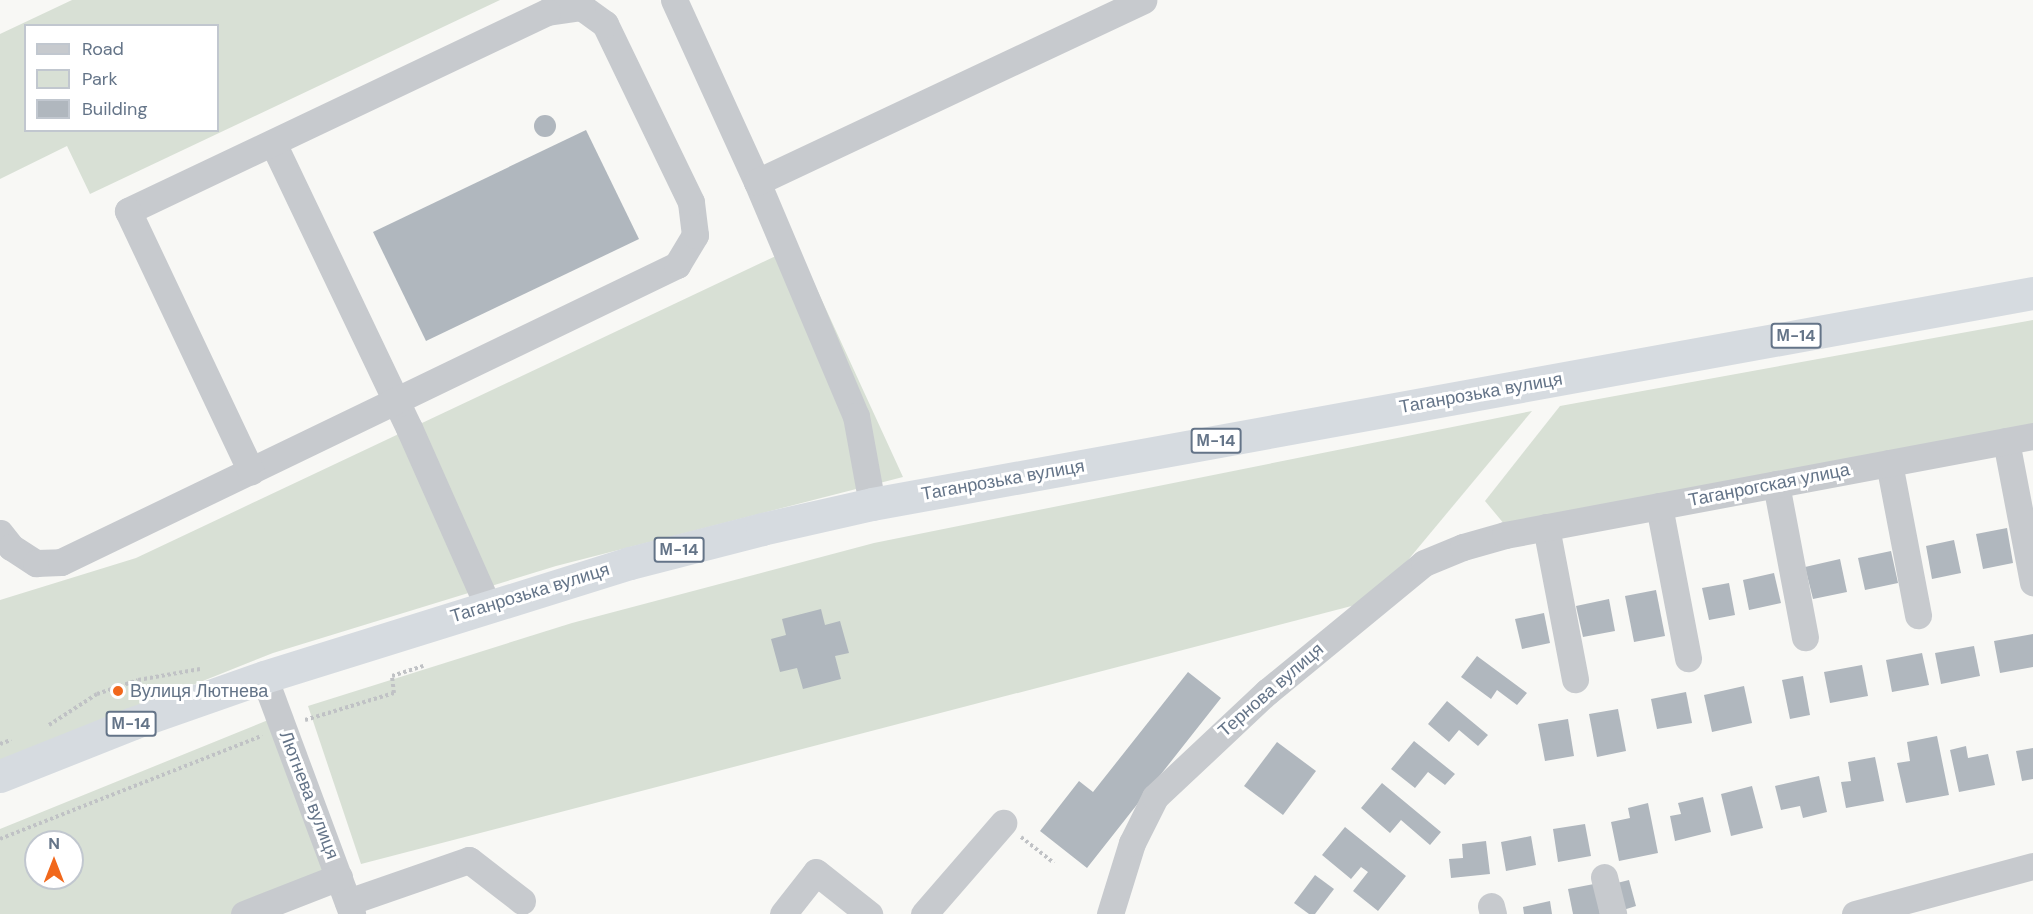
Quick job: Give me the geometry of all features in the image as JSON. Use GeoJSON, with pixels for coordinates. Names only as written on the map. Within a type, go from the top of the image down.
{"type":"FeatureCollection","features":[{"type":"Feature","properties":{"kind":"highway","name":"Таганрозька вулиця"},"geometry":{"type":"LineString","coordinates":[[0,776],[133,723],[264,677],[488,606],[690,546],[872,504],[2033,293]]}},
{"type":"Feature","properties":{"kind":"street"},"geometry":{"type":"LineString","coordinates":[[674,0],[757,182],[856,416],[872,504]]}},
{"type":"Feature","properties":{"kind":"street"},"geometry":{"type":"LineString","coordinates":[[757,182],[1143,0]]}},
{"type":"Feature","properties":{"kind":"street"},"geometry":{"type":"LineString","coordinates":[[0,533],[10,548],[36,563],[61,562],[251,471],[677,265],[695,235],[691,202],[605,24],[582,7],[547,12],[128,211],[251,471]]}},
{"type":"Feature","properties":{"kind":"street"},"geometry":{"type":"LineString","coordinates":[[273,143],[396,400],[488,606]]}},
{"type":"Feature","properties":{"kind":"street","name":"Таганрогская улица"},"geometry":{"type":"LineString","coordinates":[[1505,535],[2033,436]]}},
{"type":"Feature","properties":{"kind":"street"},"geometry":{"type":"LineString","coordinates":[[2006,441],[2033,582]]}},
{"type":"Feature","properties":{"kind":"street"},"geometry":{"type":"LineString","coordinates":[[1889,463],[1918,615]]}},
{"type":"Feature","properties":{"kind":"street"},"geometry":{"type":"LineString","coordinates":[[1776,484],[1804,637]]}},
{"type":"Feature","properties":{"kind":"street"},"geometry":{"type":"LineString","coordinates":[[1659,506],[1688,658]]}},
{"type":"Feature","properties":{"kind":"street"},"geometry":{"type":"LineString","coordinates":[[1546,527],[1575,679]]}},
{"type":"Feature","properties":{"kind":"street","name":"Тернова вулиця"},"geometry":{"type":"LineString","coordinates":[[1110,914],[1132,843],[1155,797],[1202,750],[1359,615],[1424,563],[1463,547],[1505,535]]}},
{"type":"Feature","properties":{"kind":"street","name":"Лютнева вулиця"},"geometry":{"type":"LineString","coordinates":[[264,677],[350,908]]}},
{"type":"Feature","properties":{"kind":"street"},"geometry":{"type":"LineString","coordinates":[[924,914],[1004,823]]}},
{"type":"Feature","properties":{"kind":"street"},"geometry":{"type":"LineString","coordinates":[[350,908],[469,860],[522,901]]}},
{"type":"Feature","properties":{"kind":"street"},"geometry":{"type":"LineString","coordinates":[[1855,914],[2033,866]]}},
{"type":"Feature","properties":{"kind":"street"},"geometry":{"type":"LineString","coordinates":[[783,914],[816,872],[869,914]]}},
{"type":"Feature","properties":{"kind":"street"},"geometry":{"type":"LineString","coordinates":[[244,914],[339,877]]}},
{"type":"Feature","properties":{"kind":"street"},"geometry":{"type":"LineString","coordinates":[[1604,877],[1613,914]]}},
{"type":"Feature","properties":{"kind":"path"},"geometry":{"type":"LineString","coordinates":[[0,839],[283,727],[394,693],[392,676],[423,666]]}},
{"type":"Feature","properties":{"kind":"path"},"geometry":{"type":"LineString","coordinates":[[39,729],[97,694],[138,680],[203,668]]}},
{"type":"Feature","properties":{"kind":"path"},"geometry":{"type":"LineString","coordinates":[[0,744],[19,737]]}},
{"type":"Feature","properties":{"kind":"path"},"geometry":{"type":"LineString","coordinates":[[1004,823],[1053,863]]}},
{"type":"Feature","properties":{"kind":"green space"},"geometry":{"type":"Polygon","coordinates":[[[72,0],[500,0],[90,194],[67,146],[0,179],[0,34],[72,0]]]}},
{"type":"Feature","properties":{"kind":"green space"},"geometry":{"type":"Polygon","coordinates":[[[797,246],[903,477],[556,566],[273,653],[0,762],[0,600],[136,558],[797,246]]]}},
{"type":"Feature","properties":{"kind":"green space"},"geometry":{"type":"Polygon","coordinates":[[[2033,320],[2033,426],[1505,525],[1485,501],[1560,406],[2033,320]]]}},
{"type":"Feature","properties":{"kind":"green space"},"geometry":{"type":"Polygon","coordinates":[[[1532,411],[1408,560],[1363,603],[361,864],[308,706],[572,623],[874,543],[1532,411]]]}},
{"type":"Feature","properties":{"kind":"green space"},"geometry":{"type":"Polygon","coordinates":[[[278,716],[333,875],[231,914],[0,914],[0,829],[278,716]]]}},
{"type":"Feature","properties":{"kind":"building"},"geometry":{"type":"Polygon","coordinates":[[[545,115],[553,118],[556,126],[553,134],[545,137],[537,134],[534,126],[537,118],[545,115]]]}},
{"type":"Feature","properties":{"kind":"building"},"geometry":{"type":"Polygon","coordinates":[[[586,130],[639,239],[426,341],[373,232],[586,130]]]}},
{"type":"Feature","properties":{"kind":"building"},"geometry":{"type":"Polygon","coordinates":[[[2007,528],[2013,563],[1983,569],[1976,534],[2007,528]]]}},
{"type":"Feature","properties":{"kind":"building"},"geometry":{"type":"Polygon","coordinates":[[[1954,540],[1961,573],[1932,579],[1926,546],[1954,540]]]}},
{"type":"Feature","properties":{"kind":"building"},"geometry":{"type":"Polygon","coordinates":[[[1891,551],[1898,583],[1865,590],[1858,558],[1891,551]]]}},
{"type":"Feature","properties":{"kind":"building"},"geometry":{"type":"Polygon","coordinates":[[[1840,559],[1847,592],[1813,599],[1805,567],[1840,559]]]}},
{"type":"Feature","properties":{"kind":"building"},"geometry":{"type":"Polygon","coordinates":[[[1774,573],[1781,603],[1749,610],[1743,580],[1774,573]]]}},
{"type":"Feature","properties":{"kind":"building"},"geometry":{"type":"Polygon","coordinates":[[[1729,583],[1735,615],[1709,620],[1702,588],[1729,583]]]}},
{"type":"Feature","properties":{"kind":"building"},"geometry":{"type":"Polygon","coordinates":[[[1656,590],[1665,636],[1634,642],[1625,596],[1656,590]]]}},
{"type":"Feature","properties":{"kind":"building"},"geometry":{"type":"Polygon","coordinates":[[[1609,599],[1615,631],[1583,637],[1576,606],[1609,599]]]}},
{"type":"Feature","properties":{"kind":"building"},"geometry":{"type":"Polygon","coordinates":[[[821,609],[825,625],[840,621],[849,653],[835,656],[841,679],[803,689],[797,668],[780,672],[771,639],[786,635],[782,619],[821,609]]]}},
{"type":"Feature","properties":{"kind":"building"},"geometry":{"type":"Polygon","coordinates":[[[1544,613],[1550,643],[1522,649],[1515,619],[1544,613]]]}},
{"type":"Feature","properties":{"kind":"building"},"geometry":{"type":"Polygon","coordinates":[[[2033,634],[2033,667],[2000,673],[1994,641],[2033,634]]]}},
{"type":"Feature","properties":{"kind":"building"},"geometry":{"type":"Polygon","coordinates":[[[1974,646],[1980,676],[1941,684],[1935,653],[1974,646]]]}},
{"type":"Feature","properties":{"kind":"building"},"geometry":{"type":"Polygon","coordinates":[[[1922,653],[1929,685],[1892,692],[1886,660],[1922,653]]]}},
{"type":"Feature","properties":{"kind":"building"},"geometry":{"type":"Polygon","coordinates":[[[1477,656],[1527,693],[1517,705],[1497,690],[1491,699],[1461,677],[1477,656]]]}},
{"type":"Feature","properties":{"kind":"building"},"geometry":{"type":"Polygon","coordinates":[[[1862,665],[1868,696],[1830,703],[1824,672],[1862,665]]]}},
{"type":"Feature","properties":{"kind":"building"},"geometry":{"type":"Polygon","coordinates":[[[1188,672],[1221,698],[1087,868],[1040,831],[1079,781],[1093,792],[1188,672]]]}},
{"type":"Feature","properties":{"kind":"building"},"geometry":{"type":"Polygon","coordinates":[[[1803,676],[1810,715],[1790,719],[1782,680],[1803,676]]]}},
{"type":"Feature","properties":{"kind":"building"},"geometry":{"type":"Polygon","coordinates":[[[1744,686],[1752,723],[1712,732],[1704,695],[1744,686]]]}},
{"type":"Feature","properties":{"kind":"building"},"geometry":{"type":"Polygon","coordinates":[[[1686,692],[1692,723],[1657,729],[1651,699],[1686,692]]]}},
{"type":"Feature","properties":{"kind":"building"},"geometry":{"type":"Polygon","coordinates":[[[1447,701],[1488,735],[1478,746],[1459,730],[1449,742],[1428,724],[1447,701]]]}},
{"type":"Feature","properties":{"kind":"building"},"geometry":{"type":"Polygon","coordinates":[[[1618,709],[1626,751],[1597,757],[1589,714],[1618,709]]]}},
{"type":"Feature","properties":{"kind":"building"},"geometry":{"type":"Polygon","coordinates":[[[1568,719],[1574,756],[1545,761],[1538,724],[1568,719]]]}},
{"type":"Feature","properties":{"kind":"building"},"geometry":{"type":"Polygon","coordinates":[[[1937,736],[1949,795],[1906,803],[1897,763],[1910,761],[1907,742],[1937,736]]]}},
{"type":"Feature","properties":{"kind":"building"},"geometry":{"type":"Polygon","coordinates":[[[1414,741],[1455,774],[1445,785],[1428,772],[1415,788],[1391,769],[1414,741]]]}},
{"type":"Feature","properties":{"kind":"building"},"geometry":{"type":"Polygon","coordinates":[[[1277,742],[1316,771],[1283,815],[1244,786],[1277,742]]]}},
{"type":"Feature","properties":{"kind":"building"},"geometry":{"type":"Polygon","coordinates":[[[1966,746],[1968,758],[1988,754],[1995,785],[1959,792],[1950,750],[1966,746]]]}},
{"type":"Feature","properties":{"kind":"building"},"geometry":{"type":"Polygon","coordinates":[[[2033,748],[2033,779],[2022,781],[2016,751],[2033,748]]]}},
{"type":"Feature","properties":{"kind":"building"},"geometry":{"type":"Polygon","coordinates":[[[1875,757],[1884,801],[1846,808],[1841,782],[1851,781],[1848,762],[1875,757]]]}},
{"type":"Feature","properties":{"kind":"building"},"geometry":{"type":"Polygon","coordinates":[[[1819,776],[1827,812],[1803,818],[1800,806],[1781,810],[1775,786],[1819,776]]]}},
{"type":"Feature","properties":{"kind":"building"},"geometry":{"type":"Polygon","coordinates":[[[1382,783],[1441,832],[1430,845],[1401,820],[1390,833],[1361,808],[1382,783]]]}},
{"type":"Feature","properties":{"kind":"building"},"geometry":{"type":"Polygon","coordinates":[[[1752,786],[1763,828],[1731,836],[1721,794],[1752,786]]]}},
{"type":"Feature","properties":{"kind":"building"},"geometry":{"type":"Polygon","coordinates":[[[1703,797],[1711,832],[1675,841],[1670,816],[1681,814],[1678,803],[1703,797]]]}},
{"type":"Feature","properties":{"kind":"building"},"geometry":{"type":"Polygon","coordinates":[[[1648,803],[1658,853],[1619,861],[1611,822],[1630,818],[1628,808],[1648,803]]]}},
{"type":"Feature","properties":{"kind":"building"},"geometry":{"type":"Polygon","coordinates":[[[1585,824],[1591,856],[1558,862],[1553,829],[1585,824]]]}},
{"type":"Feature","properties":{"kind":"building"},"geometry":{"type":"Polygon","coordinates":[[[1345,827],[1406,876],[1378,911],[1353,891],[1368,872],[1361,867],[1351,879],[1322,855],[1345,827]]]}},
{"type":"Feature","properties":{"kind":"building"},"geometry":{"type":"Polygon","coordinates":[[[1531,836],[1536,865],[1506,871],[1501,842],[1531,836]]]}},
{"type":"Feature","properties":{"kind":"building"},"geometry":{"type":"Polygon","coordinates":[[[1486,841],[1490,874],[1451,878],[1449,859],[1463,858],[1462,844],[1486,841]]]}},
{"type":"Feature","properties":{"kind":"building"},"geometry":{"type":"Polygon","coordinates":[[[1315,875],[1334,889],[1315,914],[1309,914],[1294,903],[1315,875]]]}},
{"type":"Feature","properties":{"kind":"building"},"geometry":{"type":"Polygon","coordinates":[[[1629,880],[1636,906],[1620,911],[1613,884],[1629,880]]]}},
{"type":"Feature","properties":{"kind":"building"},"geometry":{"type":"Polygon","coordinates":[[[1594,884],[1600,914],[1573,914],[1568,889],[1594,884]]]}},
{"type":"Feature","properties":{"kind":"building"},"geometry":{"type":"Polygon","coordinates":[[[1550,901],[1552,914],[1524,914],[1523,907],[1550,901]]]}},
{"type":"Feature","properties":{"kind":"place","name":"Вулиця Лютнева"},"geometry":{"type":"Point","coordinates":[118,691]}}]}
